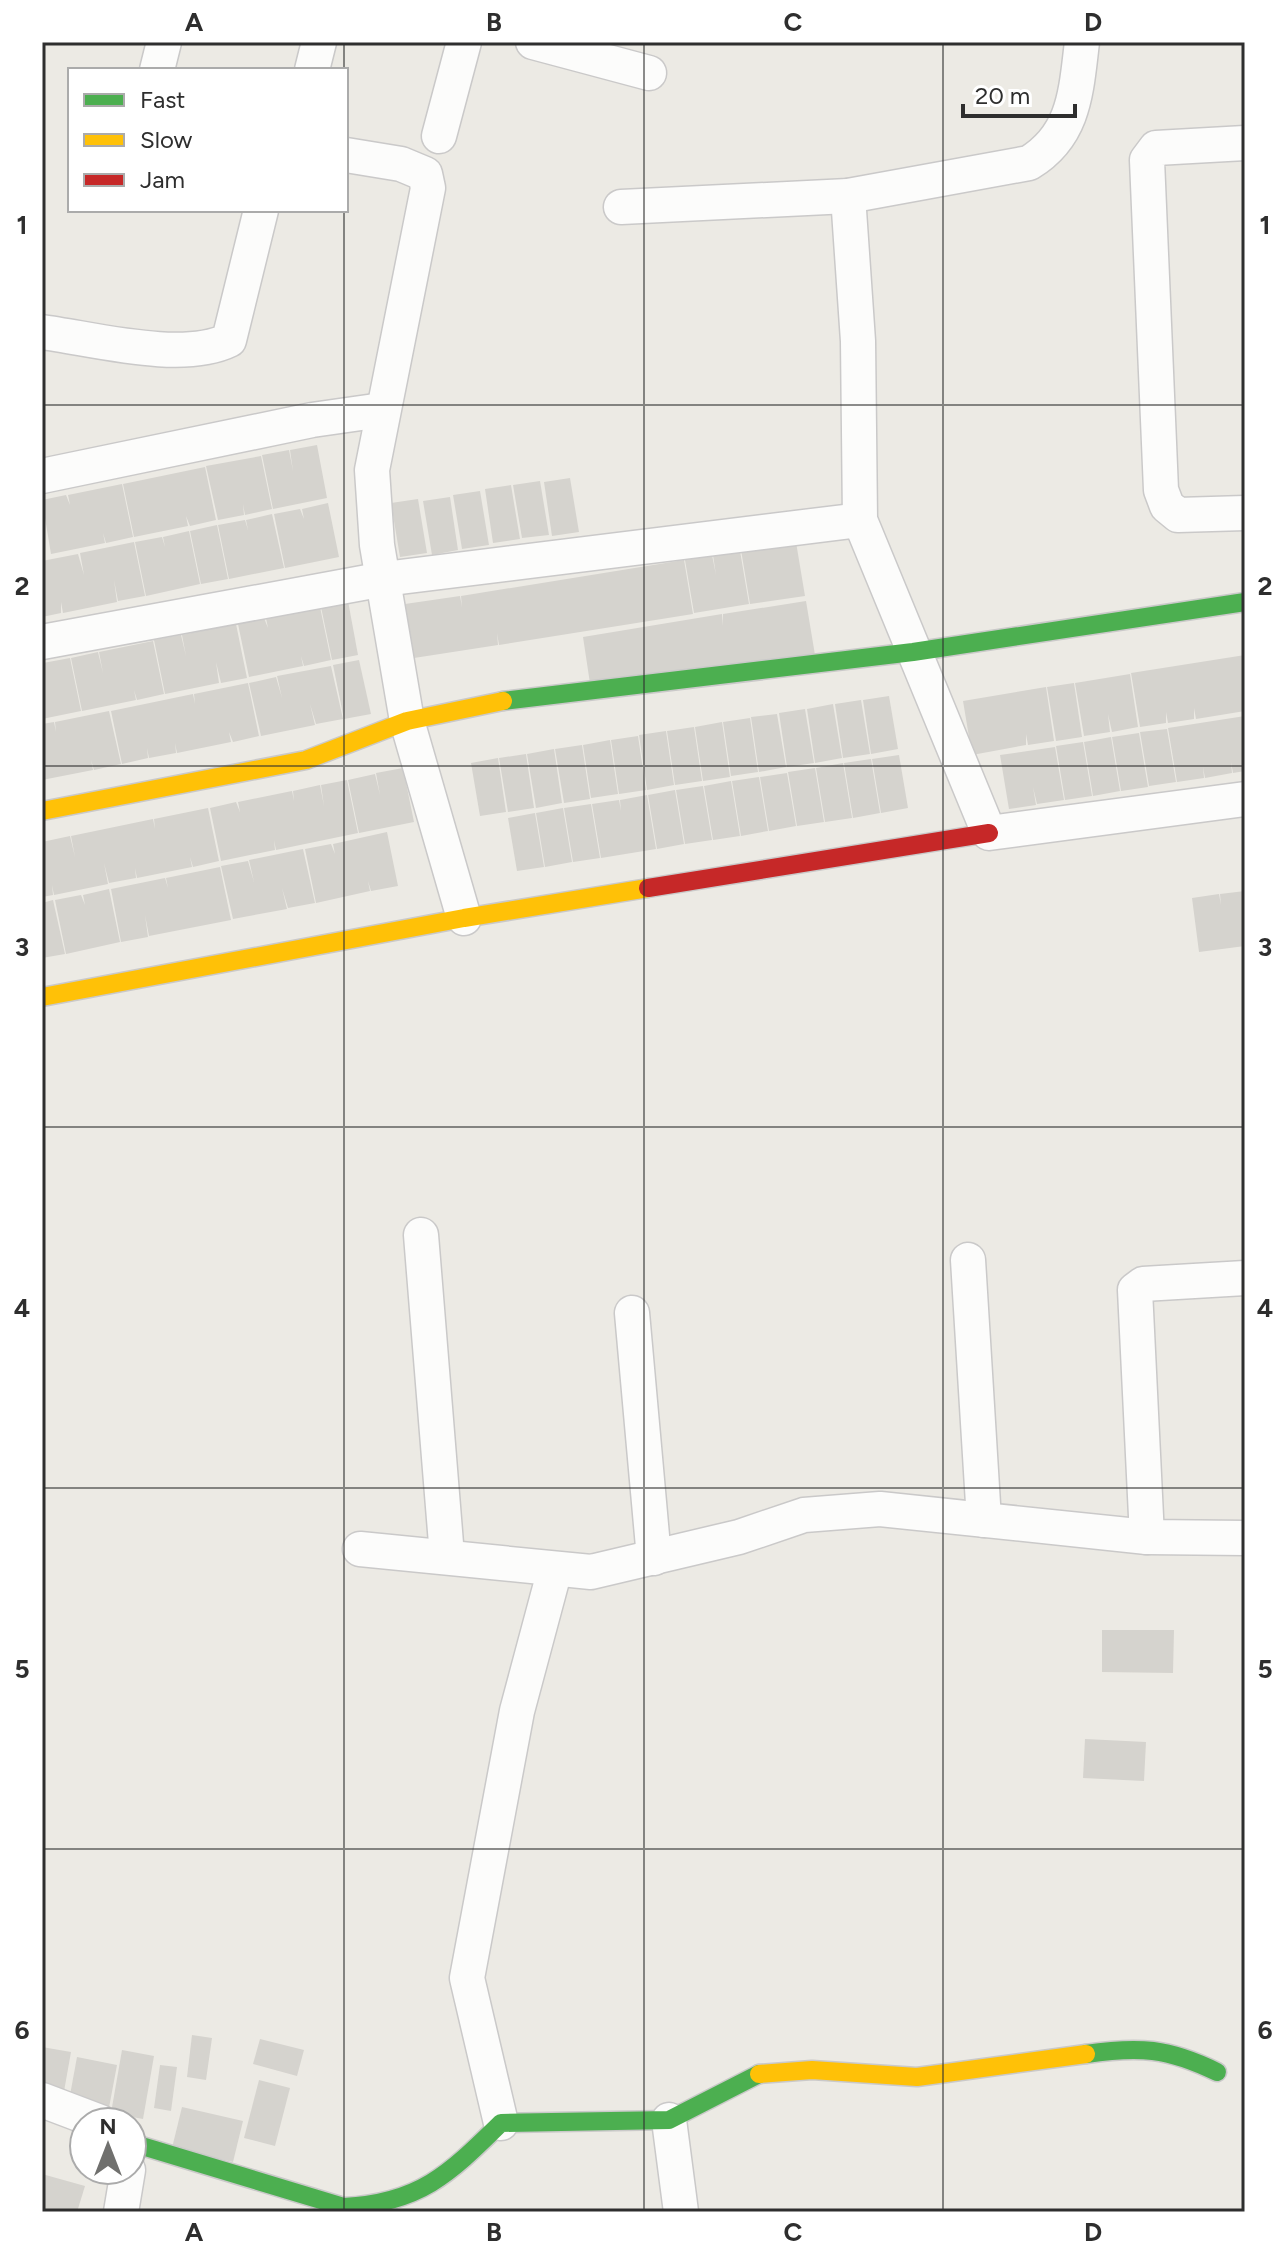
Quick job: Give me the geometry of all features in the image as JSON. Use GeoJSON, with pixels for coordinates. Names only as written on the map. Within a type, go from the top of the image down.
{"type":"FeatureCollection","features":[{"type":"Feature","properties":{"kind":"street"},"geometry":{"type":"LineString","coordinates":[[158,68],[164,42]]}},
{"type":"Feature","properties":{"kind":"street"},"geometry":{"type":"LineString","coordinates":[[312,68],[319,42]]}},
{"type":"Feature","properties":{"kind":"street"},"geometry":{"type":"LineString","coordinates":[[439,136],[464,42]]}},
{"type":"Feature","properties":{"kind":"street"},"geometry":{"type":"LineString","coordinates":[[533,42],[649,73]]}},
{"type":"Feature","properties":{"kind":"street"},"geometry":{"type":"LineString","coordinates":[[621,207],[848,196],[1029,163],[1043,154],[1066,127],[1073,110],[1082,42]]}},
{"type":"Feature","properties":{"kind":"street"},"geometry":{"type":"LineString","coordinates":[[1245,143],[1156,148],[1147,160],[1161,490],[1167,506],[1178,515],[1245,513]]}},
{"type":"Feature","properties":{"kind":"street"},"geometry":{"type":"LineString","coordinates":[[348,155],[401,164],[425,174],[428,188],[372,470],[377,545],[407,721],[464,918]]}},
{"type":"Feature","properties":{"kind":"street"},"geometry":{"type":"LineString","coordinates":[[848,196],[858,341],[860,520],[989,833]]}},
{"type":"Feature","properties":{"kind":"street"},"geometry":{"type":"LineString","coordinates":[[42,332],[159,348],[212,348],[229,340],[261,212]]}},
{"type":"Feature","properties":{"kind":"street"},"geometry":{"type":"LineString","coordinates":[[42,476],[312,420],[382,410]]}},
{"type":"Feature","properties":{"kind":"street"},"geometry":{"type":"LineString","coordinates":[[42,642],[384,579],[860,520]]}},
{"type":"Feature","properties":{"kind":"street"},"geometry":{"type":"LineString","coordinates":[[42,811],[306,760],[407,721],[504,701],[913,652],[1245,602]]}},
{"type":"Feature","properties":{"kind":"street"},"geometry":{"type":"LineString","coordinates":[[42,997],[464,918],[989,833],[1245,799]]}},
{"type":"Feature","properties":{"kind":"street"},"geometry":{"type":"LineString","coordinates":[[421,1235],[447,1556]]}},
{"type":"Feature","properties":{"kind":"street"},"geometry":{"type":"LineString","coordinates":[[968,1260],[984,1520]]}},
{"type":"Feature","properties":{"kind":"street"},"geometry":{"type":"LineString","coordinates":[[1147,1537],[1135,1290],[1143,1284],[1245,1278]]}},
{"type":"Feature","properties":{"kind":"street"},"geometry":{"type":"LineString","coordinates":[[632,1313],[654,1558]]}},
{"type":"Feature","properties":{"kind":"street"},"geometry":{"type":"LineString","coordinates":[[360,1549],[591,1572],[654,1558],[804,1515],[880,1509],[1147,1537],[1245,1538]]}},
{"type":"Feature","properties":{"kind":"street"},"geometry":{"type":"LineString","coordinates":[[501,2123],[467,1978],[517,1711],[555,1569]]}},
{"type":"Feature","properties":{"kind":"street"},"geometry":{"type":"LineString","coordinates":[[148,2151],[344,2207],[361,2207],[394,2203],[424,2192],[437,2184],[501,2123],[669,2120],[754,2074],[812,2070],[917,2077],[1135,2047],[1161,2049],[1186,2056],[1217,2072]]}},
{"type":"Feature","properties":{"kind":"street"},"geometry":{"type":"LineString","coordinates":[[42,2100],[68,2110]]}},
{"type":"Feature","properties":{"kind":"street"},"geometry":{"type":"LineString","coordinates":[[669,2120],[681,2212]]}},
{"type":"Feature","properties":{"kind":"street"},"geometry":{"type":"LineString","coordinates":[[121,2212],[125,2186]]}},
{"type":"Feature","properties":{"kind":"building"},"geometry":{"type":"Polygon","coordinates":[[[317,445],[327,498],[273,509],[262,455],[289,450],[293,471],[290,450],[317,445]]]}},
{"type":"Feature","properties":{"kind":"building"},"geometry":{"type":"Polygon","coordinates":[[[261,456],[272,509],[245,515],[243,504],[244,515],[218,520],[206,466],[261,456]]]}},
{"type":"Feature","properties":{"kind":"building"},"geometry":{"type":"Polygon","coordinates":[[[205,467],[216,520],[190,526],[186,516],[188,526],[134,537],[123,484],[205,467]]]}},
{"type":"Feature","properties":{"kind":"building"},"geometry":{"type":"Polygon","coordinates":[[[570,478],[579,532],[552,536],[544,482],[570,478]]]}},
{"type":"Feature","properties":{"kind":"building"},"geometry":{"type":"Polygon","coordinates":[[[540,481],[549,535],[522,538],[513,485],[540,481]]]}},
{"type":"Feature","properties":{"kind":"building"},"geometry":{"type":"Polygon","coordinates":[[[122,484],[133,537],[106,543],[103,533],[105,543],[51,554],[42,500],[66,495],[70,505],[68,495],[122,484]]]}},
{"type":"Feature","properties":{"kind":"building"},"geometry":{"type":"Polygon","coordinates":[[[511,485],[520,539],[493,543],[485,489],[511,485]]]}},
{"type":"Feature","properties":{"kind":"building"},"geometry":{"type":"Polygon","coordinates":[[[480,491],[489,545],[462,549],[453,495],[480,491]]]}},
{"type":"Feature","properties":{"kind":"building"},"geometry":{"type":"Polygon","coordinates":[[[450,497],[458,550],[432,555],[423,501],[450,497]]]}},
{"type":"Feature","properties":{"kind":"building"},"geometry":{"type":"Polygon","coordinates":[[[418,499],[427,553],[400,557],[391,503],[418,499]]]}},
{"type":"Feature","properties":{"kind":"building"},"geometry":{"type":"Polygon","coordinates":[[[328,503],[339,557],[285,568],[274,514],[300,509],[304,519],[302,509],[328,503]]]}},
{"type":"Feature","properties":{"kind":"building"},"geometry":{"type":"Polygon","coordinates":[[[272,514],[284,568],[229,579],[218,525],[245,520],[248,530],[246,520],[272,514]]]}},
{"type":"Feature","properties":{"kind":"building"},"geometry":{"type":"Polygon","coordinates":[[[217,525],[228,579],[201,584],[190,531],[217,525]]]}},
{"type":"Feature","properties":{"kind":"building"},"geometry":{"type":"Polygon","coordinates":[[[189,531],[200,584],[146,596],[135,542],[162,537],[165,547],[163,537],[189,531]]]}},
{"type":"Feature","properties":{"kind":"building"},"geometry":{"type":"Polygon","coordinates":[[[134,542],[145,596],[118,601],[114,580],[117,602],[63,613],[61,602],[61,613],[42,617],[42,561],[78,554],[84,575],[80,553],[134,542]]]}},
{"type":"Feature","properties":{"kind":"building"},"geometry":{"type":"Polygon","coordinates":[[[796,542],[805,596],[750,604],[741,550],[796,542]]]}},
{"type":"Feature","properties":{"kind":"building"},"geometry":{"type":"Polygon","coordinates":[[[740,551],[749,604],[694,613],[685,560],[712,555],[716,575],[713,555],[740,551]]]}},
{"type":"Feature","properties":{"kind":"building"},"geometry":{"type":"Polygon","coordinates":[[[684,560],[693,614],[499,645],[497,633],[498,645],[414,658],[405,604],[460,596],[462,607],[461,596],[684,560]]]}},
{"type":"Feature","properties":{"kind":"building"},"geometry":{"type":"Polygon","coordinates":[[[348,601],[358,655],[332,660],[321,607],[348,601]]]}},
{"type":"Feature","properties":{"kind":"building"},"geometry":{"type":"Polygon","coordinates":[[[806,601],[815,655],[591,690],[583,637],[722,614],[723,626],[723,614],[806,601]]]}},
{"type":"Feature","properties":{"kind":"building"},"geometry":{"type":"Polygon","coordinates":[[[320,607],[331,660],[304,666],[301,656],[303,666],[249,677],[238,624],[264,618],[268,628],[266,618],[320,607]]]}},
{"type":"Feature","properties":{"kind":"building"},"geometry":{"type":"Polygon","coordinates":[[[236,624],[247,678],[221,683],[216,662],[219,683],[165,694],[154,640],[181,635],[186,656],[182,635],[236,624]]]}},
{"type":"Feature","properties":{"kind":"building"},"geometry":{"type":"Polygon","coordinates":[[[153,641],[164,694],[137,700],[134,690],[136,700],[82,711],[71,658],[98,652],[103,673],[99,652],[153,641]]]}},
{"type":"Feature","properties":{"kind":"building"},"geometry":{"type":"Polygon","coordinates":[[[1245,655],[1245,711],[1196,719],[1194,708],[1194,719],[1168,723],[1166,712],[1166,723],[1140,727],[1131,673],[1245,655]]]}},
{"type":"Feature","properties":{"kind":"building"},"geometry":{"type":"Polygon","coordinates":[[[70,658],[81,711],[42,719],[43,663],[70,658]]]}},
{"type":"Feature","properties":{"kind":"building"},"geometry":{"type":"Polygon","coordinates":[[[359,660],[371,714],[344,719],[333,665],[359,660]]]}},
{"type":"Feature","properties":{"kind":"building"},"geometry":{"type":"Polygon","coordinates":[[[331,666],[343,719],[316,724],[310,704],[315,725],[261,736],[249,683],[276,677],[282,698],[277,676],[331,666]]]}},
{"type":"Feature","properties":{"kind":"building"},"geometry":{"type":"Polygon","coordinates":[[[1130,674],[1138,727],[1112,732],[1108,714],[1110,732],[1084,736],[1075,683],[1130,674]]]}},
{"type":"Feature","properties":{"kind":"building"},"geometry":{"type":"Polygon","coordinates":[[[248,683],[259,736],[233,742],[229,732],[231,742],[177,753],[175,743],[176,753],[149,758],[147,748],[148,758],[122,764],[111,711],[193,694],[195,704],[194,694],[248,683]]]}},
{"type":"Feature","properties":{"kind":"building"},"geometry":{"type":"Polygon","coordinates":[[[1074,683],[1082,737],[1056,741],[1047,687],[1074,683]]]}},
{"type":"Feature","properties":{"kind":"building"},"geometry":{"type":"Polygon","coordinates":[[[1046,687],[1054,741],[1028,745],[1026,734],[1026,745],[972,755],[963,701],[1046,687]]]}},
{"type":"Feature","properties":{"kind":"building"},"geometry":{"type":"Polygon","coordinates":[[[889,696],[898,749],[871,754],[863,700],[889,696]]]}},
{"type":"Feature","properties":{"kind":"building"},"geometry":{"type":"Polygon","coordinates":[[[861,700],[870,754],[843,758],[835,704],[861,700]]]}},
{"type":"Feature","properties":{"kind":"building"},"geometry":{"type":"Polygon","coordinates":[[[833,704],[842,758],[815,763],[807,709],[833,704]]]}},
{"type":"Feature","properties":{"kind":"building"},"geometry":{"type":"Polygon","coordinates":[[[805,709],[814,763],[787,767],[779,713],[805,709]]]}},
{"type":"Feature","properties":{"kind":"building"},"geometry":{"type":"Polygon","coordinates":[[[109,711],[121,764],[94,770],[91,760],[93,770],[42,780],[42,724],[54,722],[56,732],[55,722],[109,711]]]}},
{"type":"Feature","properties":{"kind":"building"},"geometry":{"type":"Polygon","coordinates":[[[777,714],[786,767],[759,772],[751,717],[777,714]]]}},
{"type":"Feature","properties":{"kind":"building"},"geometry":{"type":"Polygon","coordinates":[[[1245,716],[1245,771],[1233,773],[1231,762],[1232,773],[1205,778],[1203,767],[1204,778],[1177,782],[1168,728],[1245,716]]]}},
{"type":"Feature","properties":{"kind":"building"},"geometry":{"type":"Polygon","coordinates":[[[750,718],[758,772],[731,776],[723,722],[750,718]]]}},
{"type":"Feature","properties":{"kind":"building"},"geometry":{"type":"Polygon","coordinates":[[[722,722],[730,777],[703,781],[695,727],[722,722]]]}},
{"type":"Feature","properties":{"kind":"building"},"geometry":{"type":"Polygon","coordinates":[[[694,727],[702,781],[675,785],[667,731],[694,727]]]}},
{"type":"Feature","properties":{"kind":"building"},"geometry":{"type":"Polygon","coordinates":[[[1167,729],[1176,782],[1149,786],[1140,732],[1167,729]]]}},
{"type":"Feature","properties":{"kind":"building"},"geometry":{"type":"Polygon","coordinates":[[[666,731],[674,785],[647,790],[639,735],[666,731]]]}},
{"type":"Feature","properties":{"kind":"building"},"geometry":{"type":"Polygon","coordinates":[[[1139,733],[1148,787],[1121,791],[1112,737],[1139,733]]]}},
{"type":"Feature","properties":{"kind":"building"},"geometry":{"type":"Polygon","coordinates":[[[638,736],[646,790],[619,794],[611,740],[638,736]]]}},
{"type":"Feature","properties":{"kind":"building"},"geometry":{"type":"Polygon","coordinates":[[[1111,737],[1120,791],[1093,796],[1084,742],[1111,737]]]}},
{"type":"Feature","properties":{"kind":"building"},"geometry":{"type":"Polygon","coordinates":[[[610,740],[618,794],[591,798],[583,745],[610,740]]]}},
{"type":"Feature","properties":{"kind":"building"},"geometry":{"type":"Polygon","coordinates":[[[1083,742],[1092,796],[1065,800],[1056,746],[1083,742]]]}},
{"type":"Feature","properties":{"kind":"building"},"geometry":{"type":"Polygon","coordinates":[[[582,745],[590,799],[564,803],[555,749],[582,745]]]}},
{"type":"Feature","properties":{"kind":"building"},"geometry":{"type":"Polygon","coordinates":[[[1055,747],[1064,800],[1037,804],[1033,787],[1036,805],[1009,809],[1000,755],[1055,747]]]}},
{"type":"Feature","properties":{"kind":"building"},"geometry":{"type":"Polygon","coordinates":[[[554,749],[562,803],[536,808],[527,754],[554,749]]]}},
{"type":"Feature","properties":{"kind":"building"},"geometry":{"type":"Polygon","coordinates":[[[526,754],[534,808],[508,812],[499,758],[526,754]]]}},
{"type":"Feature","properties":{"kind":"building"},"geometry":{"type":"Polygon","coordinates":[[[899,755],[908,808],[881,813],[872,759],[899,755]]]}},
{"type":"Feature","properties":{"kind":"building"},"geometry":{"type":"Polygon","coordinates":[[[498,758],[506,812],[480,816],[471,763],[498,758]]]}},
{"type":"Feature","properties":{"kind":"building"},"geometry":{"type":"Polygon","coordinates":[[[871,759],[880,813],[853,818],[844,763],[871,759]]]}},
{"type":"Feature","properties":{"kind":"building"},"geometry":{"type":"Polygon","coordinates":[[[843,763],[852,818],[825,822],[816,768],[843,763]]]}},
{"type":"Feature","properties":{"kind":"building"},"geometry":{"type":"Polygon","coordinates":[[[403,768],[414,822],[359,833],[348,780],[375,774],[380,795],[376,773],[403,768]]]}},
{"type":"Feature","properties":{"kind":"building"},"geometry":{"type":"Polygon","coordinates":[[[815,768],[824,822],[797,826],[788,772],[815,768]]]}},
{"type":"Feature","properties":{"kind":"building"},"geometry":{"type":"Polygon","coordinates":[[[787,773],[796,826],[769,831],[760,777],[787,773]]]}},
{"type":"Feature","properties":{"kind":"building"},"geometry":{"type":"Polygon","coordinates":[[[759,777],[768,831],[741,836],[732,781],[759,777]]]}},
{"type":"Feature","properties":{"kind":"building"},"geometry":{"type":"Polygon","coordinates":[[[347,780],[358,833],[276,850],[274,840],[275,850],[221,861],[210,808],[236,802],[240,812],[238,802],[292,791],[294,801],[293,791],[320,785],[324,806],[321,785],[347,780]]]}},
{"type":"Feature","properties":{"kind":"building"},"geometry":{"type":"Polygon","coordinates":[[[731,781],[740,836],[713,840],[704,786],[731,781]]]}},
{"type":"Feature","properties":{"kind":"building"},"geometry":{"type":"Polygon","coordinates":[[[703,786],[712,840],[685,844],[676,790],[703,786]]]}},
{"type":"Feature","properties":{"kind":"building"},"geometry":{"type":"Polygon","coordinates":[[[675,790],[684,844],[657,849],[648,795],[675,790]]]}},
{"type":"Feature","properties":{"kind":"building"},"geometry":{"type":"Polygon","coordinates":[[[647,795],[656,849],[601,858],[592,804],[619,800],[621,811],[620,800],[647,795]]]}},
{"type":"Feature","properties":{"kind":"building"},"geometry":{"type":"Polygon","coordinates":[[[591,804],[600,858],[573,862],[564,808],[591,804]]]}},
{"type":"Feature","properties":{"kind":"building"},"geometry":{"type":"Polygon","coordinates":[[[208,808],[219,861],[193,867],[190,857],[192,867],[137,878],[135,868],[136,878],[109,883],[104,863],[108,884],[54,895],[52,885],[53,895],[42,897],[42,842],[70,836],[75,857],[71,836],[153,819],[155,829],[154,819],[208,808]]]}},
{"type":"Feature","properties":{"kind":"building"},"geometry":{"type":"Polygon","coordinates":[[[563,808],[572,862],[545,867],[536,813],[563,808]]]}},
{"type":"Feature","properties":{"kind":"building"},"geometry":{"type":"Polygon","coordinates":[[[535,813],[544,867],[517,871],[508,818],[535,813]]]}},
{"type":"Feature","properties":{"kind":"building"},"geometry":{"type":"Polygon","coordinates":[[[387,832],[398,886],[371,891],[368,881],[370,891],[316,903],[305,849],[331,844],[335,854],[333,844],[387,832]]]}},
{"type":"Feature","properties":{"kind":"building"},"geometry":{"type":"Polygon","coordinates":[[[303,849],[315,903],[288,908],[282,888],[287,909],[233,919],[221,866],[248,861],[254,882],[249,860],[303,849]]]}},
{"type":"Feature","properties":{"kind":"building"},"geometry":{"type":"Polygon","coordinates":[[[220,867],[231,920],[149,936],[145,915],[148,937],[121,942],[111,889],[165,878],[168,888],[166,878],[220,867]]]}},
{"type":"Feature","properties":{"kind":"building"},"geometry":{"type":"Polygon","coordinates":[[[109,889],[120,942],[66,954],[55,900],[81,895],[85,905],[83,895],[109,889]]]}},
{"type":"Feature","properties":{"kind":"building"},"geometry":{"type":"Polygon","coordinates":[[[1245,891],[1245,946],[1199,952],[1192,898],[1219,894],[1221,905],[1220,894],[1245,891]]]}},
{"type":"Feature","properties":{"kind":"building"},"geometry":{"type":"Polygon","coordinates":[[[53,900],[65,954],[42,958],[42,903],[53,900]]]}},
{"type":"Feature","properties":{"kind":"building"},"geometry":{"type":"Polygon","coordinates":[[[1102,1630],[1174,1630],[1173,1673],[1102,1672],[1102,1630]]]}},
{"type":"Feature","properties":{"kind":"building"},"geometry":{"type":"Polygon","coordinates":[[[1085,1739],[1146,1742],[1144,1781],[1083,1778],[1085,1739]]]}},
{"type":"Feature","properties":{"kind":"building"},"geometry":{"type":"Polygon","coordinates":[[[192,2035],[212,2038],[206,2080],[187,2077],[192,2035]]]}},
{"type":"Feature","properties":{"kind":"building"},"geometry":{"type":"Polygon","coordinates":[[[260,2039],[304,2050],[297,2076],[253,2064],[260,2039]]]}},
{"type":"Feature","properties":{"kind":"building"},"geometry":{"type":"Polygon","coordinates":[[[42,2047],[71,2052],[63,2097],[42,2094],[42,2047]]]}},
{"type":"Feature","properties":{"kind":"building"},"geometry":{"type":"Polygon","coordinates":[[[122,2050],[154,2056],[145,2106],[112,2106],[122,2050]]]}},
{"type":"Feature","properties":{"kind":"building"},"geometry":{"type":"Polygon","coordinates":[[[77,2057],[117,2065],[109,2106],[68,2106],[77,2057]]]}},
{"type":"Feature","properties":{"kind":"building"},"geometry":{"type":"Polygon","coordinates":[[[160,2065],[177,2067],[171,2111],[154,2108],[160,2065]]]}},
{"type":"Feature","properties":{"kind":"building"},"geometry":{"type":"Polygon","coordinates":[[[259,2080],[290,2088],[275,2146],[244,2138],[259,2080]]]}},
{"type":"Feature","properties":{"kind":"building"},"geometry":{"type":"Polygon","coordinates":[[[182,2107],[243,2121],[233,2162],[172,2148],[182,2107]]]}},
{"type":"Feature","properties":{"kind":"building"},"geometry":{"type":"Polygon","coordinates":[[[42,2174],[68,2181],[68,2186],[85,2186],[77,2212],[42,2212],[42,2174]]]}},
{"type":"Feature","properties":{"kind":"traffic: fast"},"geometry":{"type":"LineString","coordinates":[[503,701],[913,652],[1245,602]]}},
{"type":"Feature","properties":{"kind":"traffic: fast"},"geometry":{"type":"LineString","coordinates":[[1086,2054],[1153,2051],[1183,2058],[1217,2072]]}},
{"type":"Feature","properties":{"kind":"traffic: fast"},"geometry":{"type":"LineString","coordinates":[[148,2148],[344,2207],[370,2204],[393,2199],[432,2183],[501,2123],[669,2120],[759,2074]]}},
{"type":"Feature","properties":{"kind":"traffic: slow"},"geometry":{"type":"LineString","coordinates":[[42,811],[306,760],[407,721],[503,701]]}},
{"type":"Feature","properties":{"kind":"traffic: slow"},"geometry":{"type":"LineString","coordinates":[[42,997],[464,918],[648,888]]}},
{"type":"Feature","properties":{"kind":"traffic: slow"},"geometry":{"type":"LineString","coordinates":[[759,2074],[812,2070],[917,2077],[1086,2054]]}},
{"type":"Feature","properties":{"kind":"traffic: jam"},"geometry":{"type":"LineString","coordinates":[[648,888],[989,833]]}}]}
